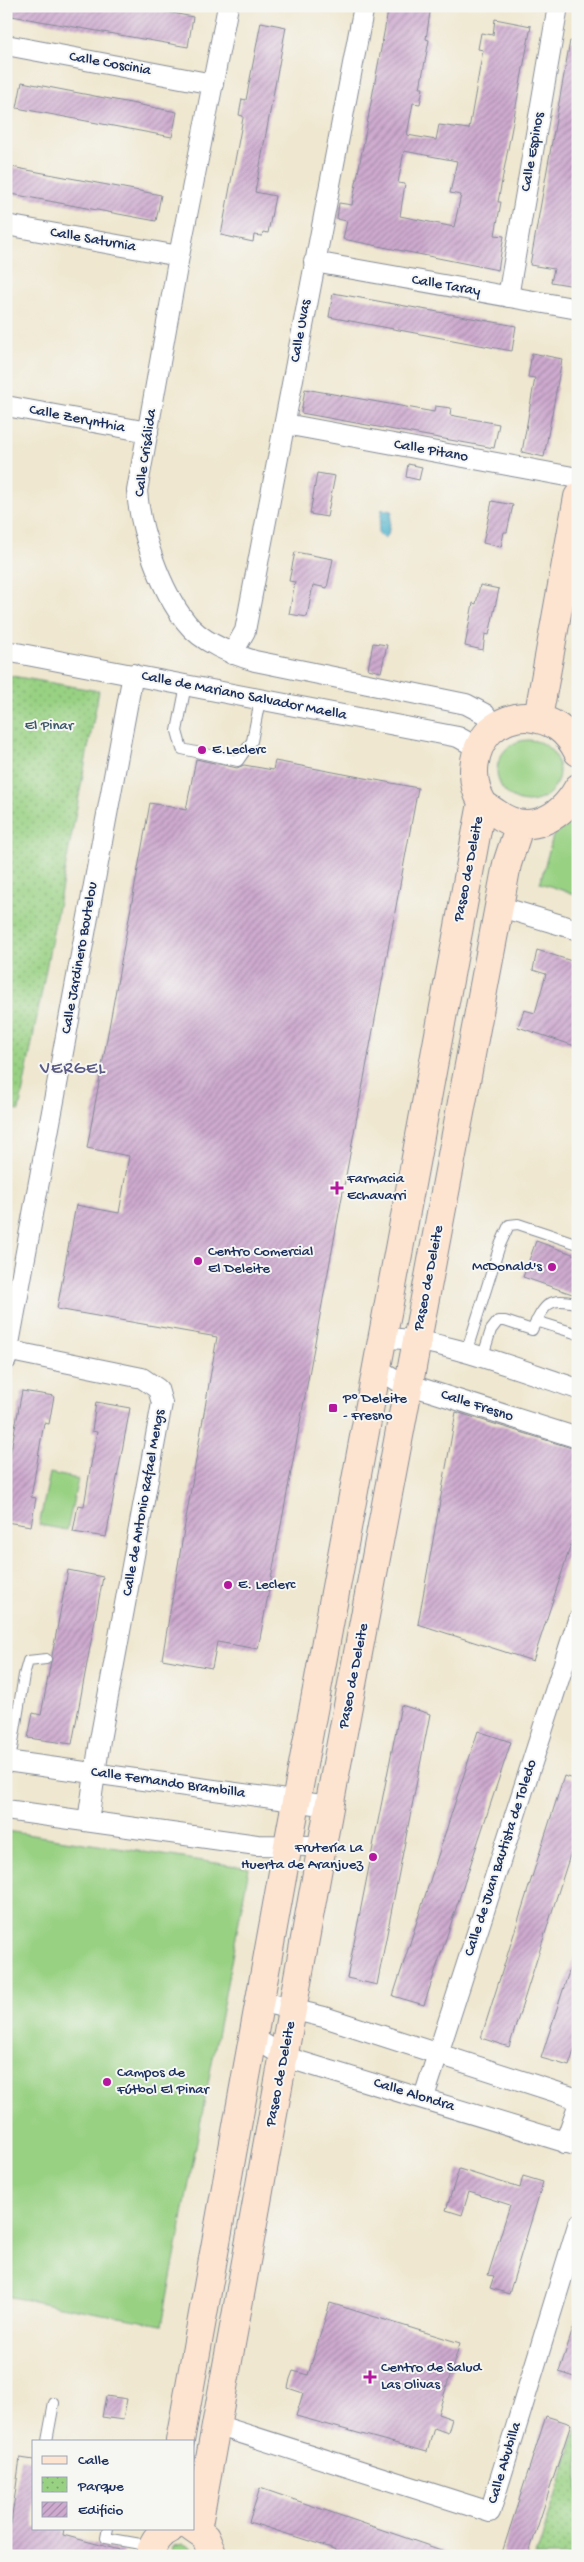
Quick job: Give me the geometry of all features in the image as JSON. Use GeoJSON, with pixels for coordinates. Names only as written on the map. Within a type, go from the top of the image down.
{"type":"FeatureCollection","features":[{"type":"Feature","properties":{"kind":"main road"},"geometry":{"type":"LineString","coordinates":[[545,720],[578,497]]}},
{"type":"Feature","properties":{"kind":"main road"},"geometry":{"type":"LineString","coordinates":[[578,752],[567,734],[545,720],[521,716],[506,720],[486,738],[474,763],[474,779],[482,803],[503,818],[520,824],[538,823],[555,816],[569,804],[578,788]]}},
{"type":"Feature","properties":{"kind":"main road","name":"Paseo de Deleite"},"geometry":{"type":"LineString","coordinates":[[180,2440],[288,1846],[482,803]]}},
{"type":"Feature","properties":{"kind":"main road","name":"Paseo de Deleite"},"geometry":{"type":"LineString","coordinates":[[195,2475],[216,2424],[294,2009],[329,1806],[501,907],[507,864],[520,824]]}},
{"type":"Feature","properties":{"kind":"main road"},"geometry":{"type":"LineString","coordinates":[[170,2535],[211,2546],[213,2556]]}},
{"type":"Feature","properties":{"kind":"street","name":"Calle Crisálida"},"geometry":{"type":"LineString","coordinates":[[228,6],[179,256],[138,491],[139,516],[149,547],[173,600],[187,623],[209,641],[232,654],[255,661],[466,704],[484,714],[486,738]]}},
{"type":"Feature","properties":{"kind":"street","name":"Calle Espinos"},"geometry":{"type":"LineString","coordinates":[[508,297],[558,6]]}},
{"type":"Feature","properties":{"kind":"street","name":"Calle Uvas"},"geometry":{"type":"LineString","coordinates":[[232,654],[245,631],[285,424],[360,7]]}},
{"type":"Feature","properties":{"kind":"street","name":"Calle Coscinia"},"geometry":{"type":"LineString","coordinates":[[6,45],[213,84]]}},
{"type":"Feature","properties":{"kind":"street","name":"Calle Saturnia"},"geometry":{"type":"LineString","coordinates":[[6,225],[179,256]]}},
{"type":"Feature","properties":{"kind":"street","name":"Calle Taray"},"geometry":{"type":"LineString","coordinates":[[314,262],[578,309]]}},
{"type":"Feature","properties":{"kind":"street","name":"Calle Zerynthia"},"geometry":{"type":"LineString","coordinates":[[6,406],[148,432]]}},
{"type":"Feature","properties":{"kind":"street","name":"Calle Pitano"},"geometry":{"type":"LineString","coordinates":[[285,424],[578,478]]}},
{"type":"Feature","properties":{"kind":"street","name":"Calle de Mariano Salvador Maella"},"geometry":{"type":"LineString","coordinates":[[6,651],[458,737],[486,738]]}},
{"type":"Feature","properties":{"kind":"street","name":"Calle Jardinero Boutelou"},"geometry":{"type":"LineString","coordinates":[[7,1354],[133,674]]}},
{"type":"Feature","properties":{"kind":"street"},"geometry":{"type":"LineString","coordinates":[[545,720],[578,725]]}},
{"type":"Feature","properties":{"kind":"street"},"geometry":{"type":"LineString","coordinates":[[501,907],[578,930]]}},
{"type":"Feature","properties":{"kind":"street"},"geometry":{"type":"LineString","coordinates":[[382,1340],[395,1336],[417,1341],[474,1356],[578,1389]]}},
{"type":"Feature","properties":{"kind":"street","name":"Calle de Antonio Rafael Mengs"},"geometry":{"type":"LineString","coordinates":[[7,1354],[142,1378],[158,1389],[162,1403],[88,1821]]}},
{"type":"Feature","properties":{"kind":"street","name":"Calle Fresno"},"geometry":{"type":"LineString","coordinates":[[378,1370],[387,1376],[578,1438]]}},
{"type":"Feature","properties":{"kind":"street","name":"Calle de Juan Bautista de Toledo"},"geometry":{"type":"LineString","coordinates":[[424,2097],[578,1620]]}},
{"type":"Feature","properties":{"kind":"street","name":"Calle Fernando Brambilla"},"geometry":{"type":"LineString","coordinates":[[8,1761],[329,1806]]}},
{"type":"Feature","properties":{"kind":"street"},"geometry":{"type":"LineString","coordinates":[[6,1810],[257,1845],[311,1846],[323,1843]]}},
{"type":"Feature","properties":{"kind":"street"},"geometry":{"type":"LineString","coordinates":[[260,2006],[271,2004],[294,2009],[578,2099]]}},
{"type":"Feature","properties":{"kind":"street","name":"Calle Alondra"},"geometry":{"type":"LineString","coordinates":[[254,2038],[285,2056],[424,2097],[571,2144]]}},
{"type":"Feature","properties":{"kind":"street"},"geometry":{"type":"LineString","coordinates":[[571,2144],[578,2106]]}},
{"type":"Feature","properties":{"kind":"street","name":"Calle Abubilla"},"geometry":{"type":"LineString","coordinates":[[216,2424],[490,2512],[578,2225]]}},
{"type":"Feature","properties":{"kind":"lane"},"geometry":{"type":"LineString","coordinates":[[186,685],[177,731],[182,750],[238,761],[252,741],[260,700]]}},
{"type":"Feature","properties":{"kind":"lane"},"geometry":{"type":"LineString","coordinates":[[474,1356],[500,1245],[509,1225],[518,1224],[578,1244]]}},
{"type":"Feature","properties":{"kind":"lane"},"geometry":{"type":"LineString","coordinates":[[474,1356],[498,1322],[505,1321],[532,1330],[540,1312],[555,1301],[563,1299],[578,1304]]}},
{"type":"Feature","properties":{"kind":"lane"},"geometry":{"type":"LineString","coordinates":[[536,1321],[578,1334]]}},
{"type":"Feature","properties":{"kind":"lane"},"geometry":{"type":"LineString","coordinates":[[8,1761],[28,1661],[46,1659]]}},
{"type":"Feature","properties":{"kind":"lane"},"geometry":{"type":"LineString","coordinates":[[47,2440],[54,2403]]}},
{"type":"Feature","properties":{"kind":"lane"},"geometry":{"type":"LineString","coordinates":[[108,2530],[106,2538],[170,2535]]}},
{"type":"Feature","properties":{"kind":"green space","name":"El Pinar"},"geometry":{"type":"Polygon","coordinates":[[[6,675],[99,691],[19,1111],[6,1108],[6,675]]]}},
{"type":"Feature","properties":{"kind":"green space"},"geometry":{"type":"Polygon","coordinates":[[[528,740],[540,742],[550,749],[557,759],[559,771],[557,783],[550,793],[540,800],[528,802],[516,800],[506,793],[499,783],[497,771],[499,759],[506,749],[516,742],[528,740]]]}},
{"type":"Feature","properties":{"kind":"green space"},"geometry":{"type":"Polygon","coordinates":[[[578,816],[578,895],[540,883],[553,836],[578,816]]]}},
{"type":"Feature","properties":{"kind":"green space"},"geometry":{"type":"Polygon","coordinates":[[[50,1473],[78,1479],[67,1530],[39,1525],[50,1473]]]}},
{"type":"Feature","properties":{"kind":"green space","name":"Campos de Fútbol El Pinar"},"geometry":{"type":"Polygon","coordinates":[[[6,1831],[249,1868],[162,2325],[6,2296],[6,1831]]]}},
{"type":"Feature","properties":{"kind":"green space"},"geometry":{"type":"Polygon","coordinates":[[[578,2426],[578,2556],[536,2556],[578,2426]]]}},
{"type":"Feature","properties":{"kind":"green space"},"geometry":{"type":"Polygon","coordinates":[[[183,2544],[192,2547],[197,2556],[168,2556],[174,2546],[183,2544]]]}},
{"type":"Feature","properties":{"kind":"water"},"geometry":{"type":"Polygon","coordinates":[[[382,509],[392,511],[388,535],[384,538],[378,533],[382,509]]]}},
{"type":"Feature","properties":{"kind":"building"},"geometry":{"type":"Polygon","coordinates":[[[6,6],[136,6],[193,17],[188,47],[6,15],[6,6]]]}},
{"type":"Feature","properties":{"kind":"building"},"geometry":{"type":"Polygon","coordinates":[[[389,6],[431,6],[426,39],[429,40],[420,88],[423,88],[420,104],[413,103],[407,135],[436,140],[439,125],[469,129],[483,50],[478,49],[481,33],[493,35],[495,19],[531,26],[498,202],[501,202],[495,235],[504,236],[498,270],[343,239],[347,221],[337,219],[339,203],[352,205],[389,6]],[[404,151],[398,183],[405,184],[400,216],[454,227],[461,195],[450,193],[457,161],[404,151]]]}},
{"type":"Feature","properties":{"kind":"building"},"geometry":{"type":"Polygon","coordinates":[[[261,22],[286,27],[255,192],[275,196],[268,233],[263,232],[262,236],[254,235],[253,242],[221,235],[243,118],[243,116],[239,115],[242,99],[246,100],[261,22]]]}},
{"type":"Feature","properties":{"kind":"building"},"geometry":{"type":"Polygon","coordinates":[[[570,41],[578,42],[578,274],[575,286],[551,282],[554,269],[530,265],[570,41]]]}},
{"type":"Feature","properties":{"kind":"building"},"geometry":{"type":"Polygon","coordinates":[[[22,82],[177,112],[172,137],[17,108],[22,82]]]}},
{"type":"Feature","properties":{"kind":"building"},"geometry":{"type":"Polygon","coordinates":[[[6,166],[161,195],[156,221],[6,193],[6,166]]]}},
{"type":"Feature","properties":{"kind":"building"},"geometry":{"type":"Polygon","coordinates":[[[333,293],[516,326],[512,351],[329,317],[333,293]]]}},
{"type":"Feature","properties":{"kind":"building"},"geometry":{"type":"Polygon","coordinates":[[[532,353],[562,359],[544,457],[522,452],[535,378],[528,377],[532,353]]]}},
{"type":"Feature","properties":{"kind":"building"},"geometry":{"type":"Polygon","coordinates":[[[305,389],[434,412],[435,406],[451,408],[450,415],[499,424],[494,448],[301,413],[305,389]]]}},
{"type":"Feature","properties":{"kind":"building"},"geometry":{"type":"Polygon","coordinates":[[[408,464],[422,467],[419,480],[406,477],[408,464]]]}},
{"type":"Feature","properties":{"kind":"building"},"geometry":{"type":"Polygon","coordinates":[[[317,473],[335,476],[327,517],[310,514],[317,473]]]}},
{"type":"Feature","properties":{"kind":"building"},"geometry":{"type":"Polygon","coordinates":[[[492,501],[513,505],[507,532],[504,532],[501,547],[483,543],[492,501]]]}},
{"type":"Feature","properties":{"kind":"building"},"geometry":{"type":"Polygon","coordinates":[[[295,552],[333,559],[327,588],[313,585],[307,617],[289,614],[295,582],[289,581],[295,552]]]}},
{"type":"Feature","properties":{"kind":"building"},"geometry":{"type":"Polygon","coordinates":[[[480,585],[499,589],[489,635],[485,634],[483,650],[465,646],[473,603],[476,604],[480,585]]]}},
{"type":"Feature","properties":{"kind":"building"},"geometry":{"type":"Polygon","coordinates":[[[373,643],[387,645],[381,672],[368,669],[373,643]]]}},
{"type":"Feature","properties":{"kind":"building","name":"Centro Comercial El Deleite"},"geometry":{"type":"Polygon","coordinates":[[[196,759],[237,768],[244,765],[273,770],[275,761],[418,788],[258,1649],[217,1642],[212,1668],[162,1659],[217,1337],[57,1309],[76,1205],[119,1213],[129,1156],[87,1148],[150,803],[186,810],[196,759]]]}},
{"type":"Feature","properties":{"kind":"building"},"geometry":{"type":"Polygon","coordinates":[[[537,950],[578,963],[578,1047],[518,1027],[524,1010],[535,1013],[546,974],[533,970],[537,950]]]}},
{"type":"Feature","properties":{"kind":"building","name":"McDonald's"},"geometry":{"type":"Polygon","coordinates":[[[536,1241],[578,1256],[578,1296],[523,1277],[536,1241]]]}},
{"type":"Feature","properties":{"kind":"building"},"geometry":{"type":"Polygon","coordinates":[[[22,1391],[54,1396],[49,1424],[44,1423],[31,1497],[36,1498],[31,1526],[6,1522],[6,1476],[22,1391]]]}},
{"type":"Feature","properties":{"kind":"building"},"geometry":{"type":"Polygon","coordinates":[[[96,1402],[130,1408],[106,1537],[73,1532],[78,1505],[84,1506],[97,1432],[92,1431],[96,1402]]]}},
{"type":"Feature","properties":{"kind":"building"},"geometry":{"type":"Polygon","coordinates":[[[456,1412],[578,1450],[578,1523],[533,1661],[418,1624],[456,1412]]]}},
{"type":"Feature","properties":{"kind":"building"},"geometry":{"type":"Polygon","coordinates":[[[68,1570],[103,1577],[72,1744],[28,1738],[33,1713],[41,1715],[68,1570]]]}},
{"type":"Feature","properties":{"kind":"building"},"geometry":{"type":"Polygon","coordinates":[[[401,1705],[430,1714],[377,1985],[347,1978],[401,1705]]]}},
{"type":"Feature","properties":{"kind":"building"},"geometry":{"type":"Polygon","coordinates":[[[478,1731],[511,1742],[424,2005],[393,1996],[478,1731]]]}},
{"type":"Feature","properties":{"kind":"building"},"geometry":{"type":"Polygon","coordinates":[[[564,1776],[578,1780],[578,1830],[509,2047],[481,2038],[564,1776]]]}},
{"type":"Feature","properties":{"kind":"building"},"geometry":{"type":"Polygon","coordinates":[[[575,1953],[578,1954],[578,2038],[569,2066],[541,2058],[575,1953]]]}},
{"type":"Feature","properties":{"kind":"building"},"geometry":{"type":"Polygon","coordinates":[[[459,2169],[520,2188],[523,2176],[543,2182],[509,2294],[490,2288],[494,2276],[488,2275],[510,2205],[469,2192],[462,2215],[446,2210],[459,2169]]]}},
{"type":"Feature","properties":{"kind":"building","name":"Centro de Salud Las Olivas"},"geometry":{"type":"Polygon","coordinates":[[[330,2303],[460,2343],[438,2414],[452,2419],[448,2433],[434,2428],[427,2452],[296,2416],[303,2393],[288,2388],[290,2379],[293,2371],[308,2375],[330,2303]]]}},
{"type":"Feature","properties":{"kind":"building"},"geometry":{"type":"Polygon","coordinates":[[[575,2323],[578,2324],[578,2378],[559,2372],[575,2323]]]}},
{"type":"Feature","properties":{"kind":"building"},"geometry":{"type":"Polygon","coordinates":[[[106,2396],[127,2399],[123,2420],[102,2417],[106,2396]]]}},
{"type":"Feature","properties":{"kind":"building"},"geometry":{"type":"Polygon","coordinates":[[[546,2416],[571,2424],[528,2556],[501,2556],[546,2416]]]}},
{"type":"Feature","properties":{"kind":"building"},"geometry":{"type":"Polygon","coordinates":[[[20,2458],[32,2460],[32,2530],[64,2530],[63,2535],[123,2551],[122,2556],[6,2556],[6,2524],[11,2524],[20,2458]]]}},
{"type":"Feature","properties":{"kind":"building"},"geometry":{"type":"Polygon","coordinates":[[[260,2488],[450,2553],[449,2556],[357,2556],[249,2522],[260,2488]]]}},
{"type":"Feature","properties":{"kind":"place","name":"E.Leclerc"},"geometry":{"type":"Point","coordinates":[202,750]}},
{"type":"Feature","properties":{"kind":"place","name":"Farmacia Echavarri"},"geometry":{"type":"Point","coordinates":[337,1188]}},
{"type":"Feature","properties":{"kind":"place","name":"Centro Comercial El Deleite"},"geometry":{"type":"Point","coordinates":[198,1261]}},
{"type":"Feature","properties":{"kind":"place","name":"McDonald's"},"geometry":{"type":"Point","coordinates":[552,1267]}},
{"type":"Feature","properties":{"kind":"place","name":"Pº Deleite - Fresno"},"geometry":{"type":"Point","coordinates":[333,1408]}},
{"type":"Feature","properties":{"kind":"place","name":"E. Leclerc"},"geometry":{"type":"Point","coordinates":[228,1585]}},
{"type":"Feature","properties":{"kind":"place","name":"Frutería La Huerta de Aranjuez"},"geometry":{"type":"Point","coordinates":[373,1857]}},
{"type":"Feature","properties":{"kind":"place","name":"Campos de Fútbol El Pinar"},"geometry":{"type":"Point","coordinates":[107,2082]}},
{"type":"Feature","properties":{"kind":"place","name":"Centro de Salud Las Olivas"},"geometry":{"type":"Point","coordinates":[370,2377]}},
{"type":"Feature","properties":{"kind":"district","name":"VERGEL"},"geometry":{"type":"Point","coordinates":[73,1069]}}]}
